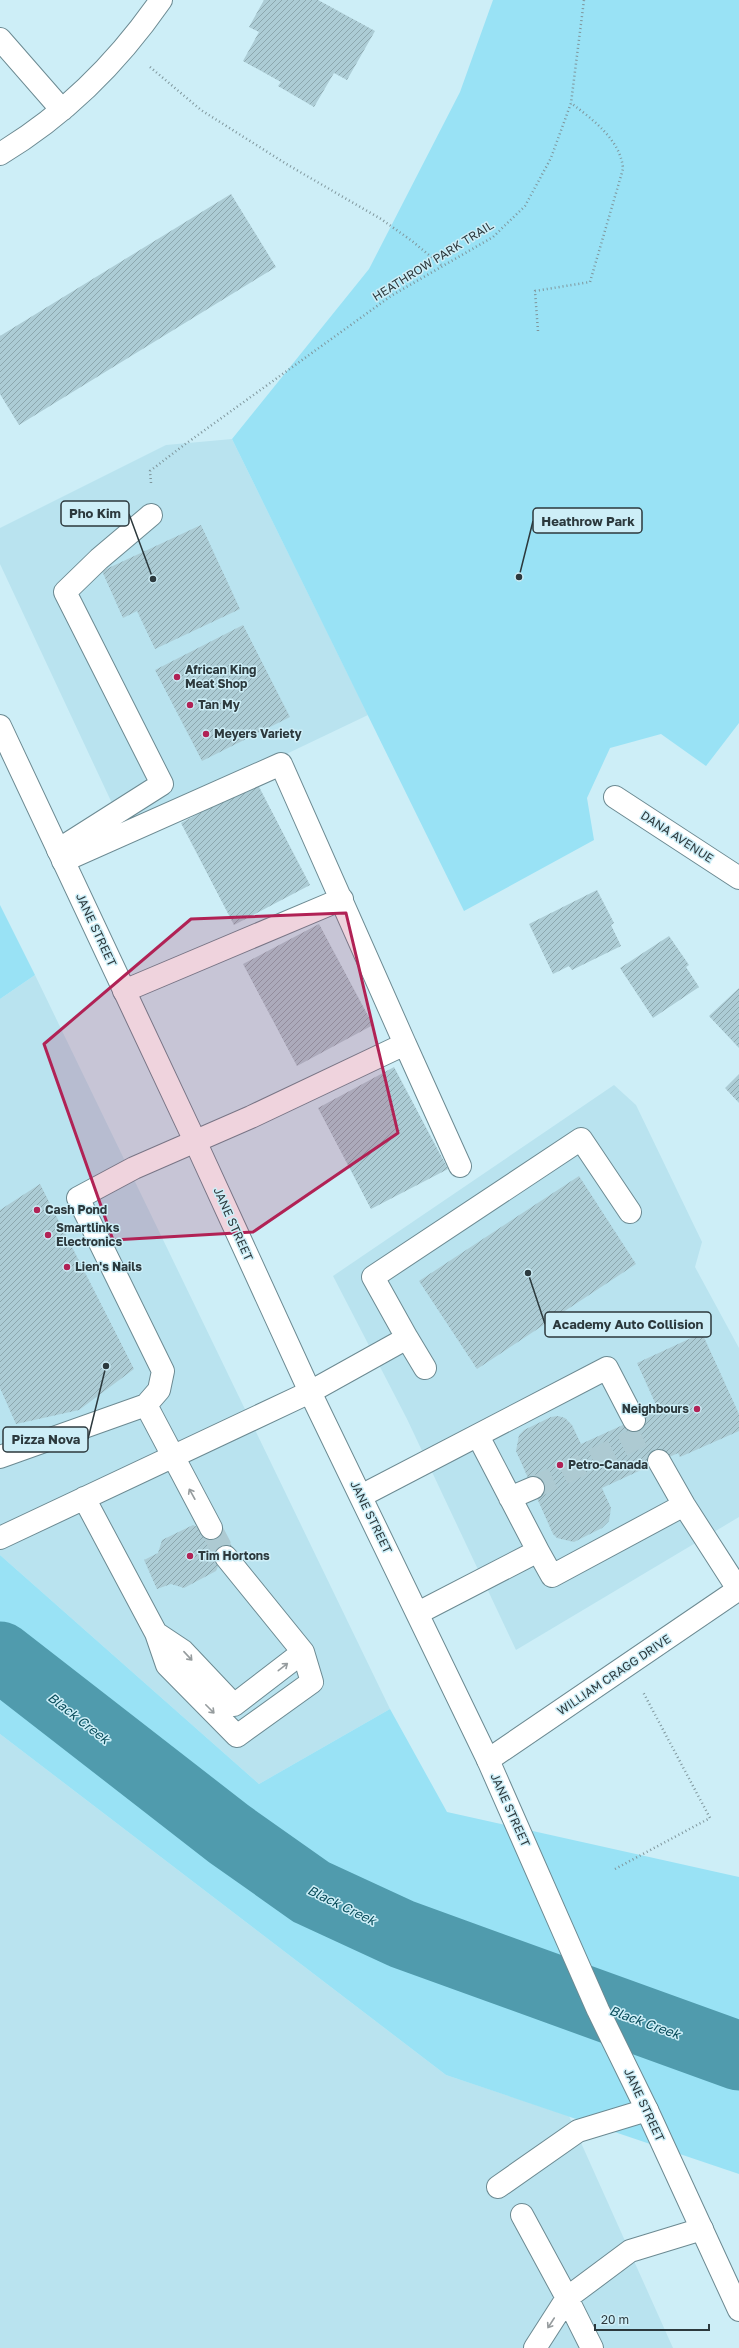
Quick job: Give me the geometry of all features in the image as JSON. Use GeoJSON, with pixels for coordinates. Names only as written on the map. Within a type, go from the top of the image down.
{"type":"FeatureCollection","features":[{"type":"Feature","properties":{"kind":"main road"},"geometry":{"type":"LineString","coordinates":[[0,154],[21,141],[62,110],[109,66],[126,47],[161,0]]}},
{"type":"Feature","properties":{"kind":"main road"},"geometry":{"type":"LineString","coordinates":[[0,39],[62,110]]}},
{"type":"Feature","properties":{"kind":"main road"},"geometry":{"type":"LineString","coordinates":[[61,855],[162,784],[65,592],[98,559],[151,515]]}},
{"type":"Feature","properties":{"kind":"main road","name":"JANE STREET"},"geometry":{"type":"LineString","coordinates":[[0,726],[195,1141],[310,1392],[488,1760],[598,2010],[647,2110],[739,2310]]}},
{"type":"Feature","properties":{"kind":"main road"},"geometry":{"type":"LineString","coordinates":[[61,855],[282,764],[460,1166]]}},
{"type":"Feature","properties":{"kind":"main road","name":"DANA AVENUE"},"geometry":{"type":"LineString","coordinates":[[615,797],[739,878]]}},
{"type":"Feature","properties":{"kind":"main road"},"geometry":{"type":"LineString","coordinates":[[124,991],[342,899]]}},
{"type":"Feature","properties":{"kind":"main road"},"geometry":{"type":"LineString","coordinates":[[0,1457],[146,1405],[159,1390],[163,1371],[78,1198],[134,1168],[251,1117],[405,1044]]}},
{"type":"Feature","properties":{"kind":"main road"},"geometry":{"type":"LineString","coordinates":[[425,1368],[373,1277],[581,1139],[630,1212]]}},
{"type":"Feature","properties":{"kind":"main road"},"geometry":{"type":"LineString","coordinates":[[0,1538],[310,1392],[407,1338]]}},
{"type":"Feature","properties":{"kind":"main road"},"geometry":{"type":"LineString","coordinates":[[361,1496],[607,1368],[634,1420]]}},
{"type":"Feature","properties":{"kind":"main road"},"geometry":{"type":"LineString","coordinates":[[146,1405],[172,1457],[211,1528]]}},
{"type":"Feature","properties":{"kind":"main road"},"geometry":{"type":"LineString","coordinates":[[478,1436],[552,1576],[684,1505]]}},
{"type":"Feature","properties":{"kind":"main road"},"geometry":{"type":"LineString","coordinates":[[659,1461],[684,1505],[739,1589]]}},
{"type":"Feature","properties":{"kind":"main road"},"geometry":{"type":"LineString","coordinates":[[510,1498],[533,1488]]}},
{"type":"Feature","properties":{"kind":"main road"},"geometry":{"type":"LineString","coordinates":[[84,1498],[156,1633],[167,1665],[237,1736],[312,1682],[304,1652],[226,1557]]}},
{"type":"Feature","properties":{"kind":"main road"},"geometry":{"type":"LineString","coordinates":[[418,1613],[538,1551]]}},
{"type":"Feature","properties":{"kind":"main road","name":"WILLIAM CRAGG DRIVE"},"geometry":{"type":"LineString","coordinates":[[488,1760],[739,1589]]}},
{"type":"Feature","properties":{"kind":"main road"},"geometry":{"type":"LineString","coordinates":[[156,1633],[183,1650],[234,1705],[304,1652]]}},
{"type":"Feature","properties":{"kind":"main road"},"geometry":{"type":"LineString","coordinates":[[498,2187],[578,2131],[647,2110]]}},
{"type":"Feature","properties":{"kind":"main road"},"geometry":{"type":"LineString","coordinates":[[522,2215],[592,2348]]}},
{"type":"Feature","properties":{"kind":"main road"},"geometry":{"type":"LineString","coordinates":[[535,2348],[567,2298],[630,2251],[702,2229]]}},
{"type":"Feature","properties":{"kind":"path","name":"HEATHROW PARK TRAIL"},"geometry":{"type":"LineString","coordinates":[[151,515],[150,471],[391,296],[441,265],[493,237],[525,206],[551,158],[571,103],[584,0]]}},
{"type":"Feature","properties":{"kind":"path"},"geometry":{"type":"LineString","coordinates":[[126,47],[201,110],[288,165],[381,219],[441,265]]}},
{"type":"Feature","properties":{"kind":"path"},"geometry":{"type":"LineString","coordinates":[[538,331],[535,291],[590,282],[623,169],[619,153],[605,131],[571,103]]}},
{"type":"Feature","properties":{"kind":"path"},"geometry":{"type":"LineString","coordinates":[[615,1869],[710,1818],[628,1666]]}},
{"type":"Feature","properties":{"kind":"highlighted area"},"geometry":{"type":"Polygon","coordinates":[[[346,913],[398,1133],[253,1232],[113,1240],[44,1044],[191,919],[346,913]]]}},
{"type":"Feature","properties":{"kind":"shaded area"},"geometry":{"type":"Polygon","coordinates":[[[493,0],[739,0],[739,723],[706,766],[661,734],[610,748],[587,798],[594,840],[464,911],[232,439],[369,269],[460,92],[493,0]]]}},
{"type":"Feature","properties":{"kind":"shaded area"},"geometry":{"type":"Polygon","coordinates":[[[232,439],[368,715],[125,831],[0,564],[0,528],[166,445],[232,439]]]}},
{"type":"Feature","properties":{"kind":"shaded area"},"geometry":{"type":"Polygon","coordinates":[[[0,905],[35,975],[0,999],[0,905]]]}},
{"type":"Feature","properties":{"kind":"shaded area"},"geometry":{"type":"Polygon","coordinates":[[[35,975],[390,1709],[259,1784],[0,1555],[0,999],[35,975]]]}},
{"type":"Feature","properties":{"kind":"shaded area"},"geometry":{"type":"Polygon","coordinates":[[[614,1085],[636,1105],[702,1242],[695,1267],[739,1348],[739,1517],[516,1650],[407,1419],[333,1276],[614,1085]]]}},
{"type":"Feature","properties":{"kind":"shaded area"},"geometry":{"type":"Polygon","coordinates":[[[0,1555],[259,1784],[390,1709],[447,1812],[739,1877],[739,2174],[446,2075],[0,1734],[0,1555]]]}},
{"type":"Feature","properties":{"kind":"shaded area"},"geometry":{"type":"Polygon","coordinates":[[[0,1734],[446,2075],[569,2116],[673,2348],[0,2348],[0,1734]]]}},
{"type":"Feature","properties":{"kind":"building"},"geometry":{"type":"Polygon","coordinates":[[[264,0],[318,0],[375,31],[347,80],[334,73],[314,107],[278,86],[281,82],[243,61],[259,32],[249,27],[264,0]]]}},
{"type":"Feature","properties":{"kind":"building"},"geometry":{"type":"Polygon","coordinates":[[[231,194],[276,267],[19,425],[0,394],[0,336],[231,194]]]}},
{"type":"Feature","properties":{"kind":"building"},"geometry":{"type":"Polygon","coordinates":[[[201,525],[240,609],[155,649],[137,611],[123,618],[102,571],[201,525]]]}},
{"type":"Feature","properties":{"kind":"building"},"geometry":{"type":"Polygon","coordinates":[[[243,625],[290,717],[202,761],[155,670],[243,625]]]}},
{"type":"Feature","properties":{"kind":"building"},"geometry":{"type":"Polygon","coordinates":[[[257,783],[310,885],[234,925],[181,823],[257,783]]]}},
{"type":"Feature","properties":{"kind":"building"},"geometry":{"type":"Polygon","coordinates":[[[597,890],[614,923],[611,925],[621,946],[572,970],[569,966],[553,974],[529,924],[597,890]]]}},
{"type":"Feature","properties":{"kind":"building"},"geometry":{"type":"Polygon","coordinates":[[[319,924],[373,1025],[297,1066],[243,964],[319,924]]]}},
{"type":"Feature","properties":{"kind":"building"},"geometry":{"type":"Polygon","coordinates":[[[669,936],[689,965],[686,967],[699,987],[653,1018],[620,968],[669,936]]]}},
{"type":"Feature","properties":{"kind":"building"},"geometry":{"type":"Polygon","coordinates":[[[739,988],[739,1048],[709,1016],[739,988]]]}},
{"type":"Feature","properties":{"kind":"building"},"geometry":{"type":"Polygon","coordinates":[[[394,1067],[448,1169],[371,1209],[318,1108],[394,1067]]]}},
{"type":"Feature","properties":{"kind":"building"},"geometry":{"type":"Polygon","coordinates":[[[739,1074],[739,1103],[725,1088],[739,1074]]]}},
{"type":"Feature","properties":{"kind":"building"},"geometry":{"type":"Polygon","coordinates":[[[579,1176],[636,1264],[477,1369],[419,1281],[579,1176]]]}},
{"type":"Feature","properties":{"kind":"building"},"geometry":{"type":"Polygon","coordinates":[[[40,1184],[134,1369],[79,1410],[16,1424],[0,1388],[0,1210],[40,1184]]]}},
{"type":"Feature","properties":{"kind":"building"},"geometry":{"type":"Polygon","coordinates":[[[702,1333],[739,1414],[739,1431],[680,1457],[678,1453],[602,1488],[611,1508],[609,1521],[602,1528],[574,1542],[557,1538],[553,1534],[516,1451],[519,1435],[524,1430],[551,1417],[558,1416],[565,1418],[572,1425],[581,1444],[658,1409],[637,1363],[702,1333]]]}},
{"type":"Feature","properties":{"kind":"building","name":"Tim Hortons"},"geometry":{"type":"Polygon","coordinates":[[[220,1524],[235,1552],[221,1560],[216,1571],[184,1588],[171,1584],[157,1589],[144,1560],[158,1553],[162,1540],[193,1525],[207,1531],[220,1524]]]}},
{"type":"Feature","properties":{"kind":"waterway","name":"Black Creek"},"geometry":{"type":"LineString","coordinates":[[0,1656],[229,1834],[311,1892],[402,1934],[739,2056]]}},
{"type":"Feature","properties":{"kind":"tunnel"},"geometry":{"type":"LineString","coordinates":[[533,1488],[644,1435]]}},
{"type":"Feature","properties":{"kind":"tunnel"},"geometry":{"type":"LineString","coordinates":[[211,1528],[226,1557]]}},
{"type":"Feature","properties":{"kind":"place","name":"Heathrow Park"},"geometry":{"type":"Point","coordinates":[519,577]}},
{"type":"Feature","properties":{"kind":"place","name":"Pho Kim"},"geometry":{"type":"Point","coordinates":[153,579]}},
{"type":"Feature","properties":{"kind":"place","name":"African King Meat Shop"},"geometry":{"type":"Point","coordinates":[177,677]}},
{"type":"Feature","properties":{"kind":"place","name":"Tan My"},"geometry":{"type":"Point","coordinates":[190,705]}},
{"type":"Feature","properties":{"kind":"place","name":"Meyers Variety"},"geometry":{"type":"Point","coordinates":[206,734]}},
{"type":"Feature","properties":{"kind":"place","name":"Cash Pond"},"geometry":{"type":"Point","coordinates":[37,1210]}},
{"type":"Feature","properties":{"kind":"place","name":"Smartlinks Electronics"},"geometry":{"type":"Point","coordinates":[48,1235]}},
{"type":"Feature","properties":{"kind":"place","name":"Lien's Nails"},"geometry":{"type":"Point","coordinates":[67,1267]}},
{"type":"Feature","properties":{"kind":"place","name":"Academy Auto Collision"},"geometry":{"type":"Point","coordinates":[528,1273]}},
{"type":"Feature","properties":{"kind":"place","name":"Pizza Nova"},"geometry":{"type":"Point","coordinates":[106,1366]}},
{"type":"Feature","properties":{"kind":"place","name":"Neighbours"},"geometry":{"type":"Point","coordinates":[697,1409]}},
{"type":"Feature","properties":{"kind":"place","name":"Petro-Canada"},"geometry":{"type":"Point","coordinates":[560,1465]}},
{"type":"Feature","properties":{"kind":"place","name":"Tim Hortons"},"geometry":{"type":"Point","coordinates":[190,1556]}}]}
